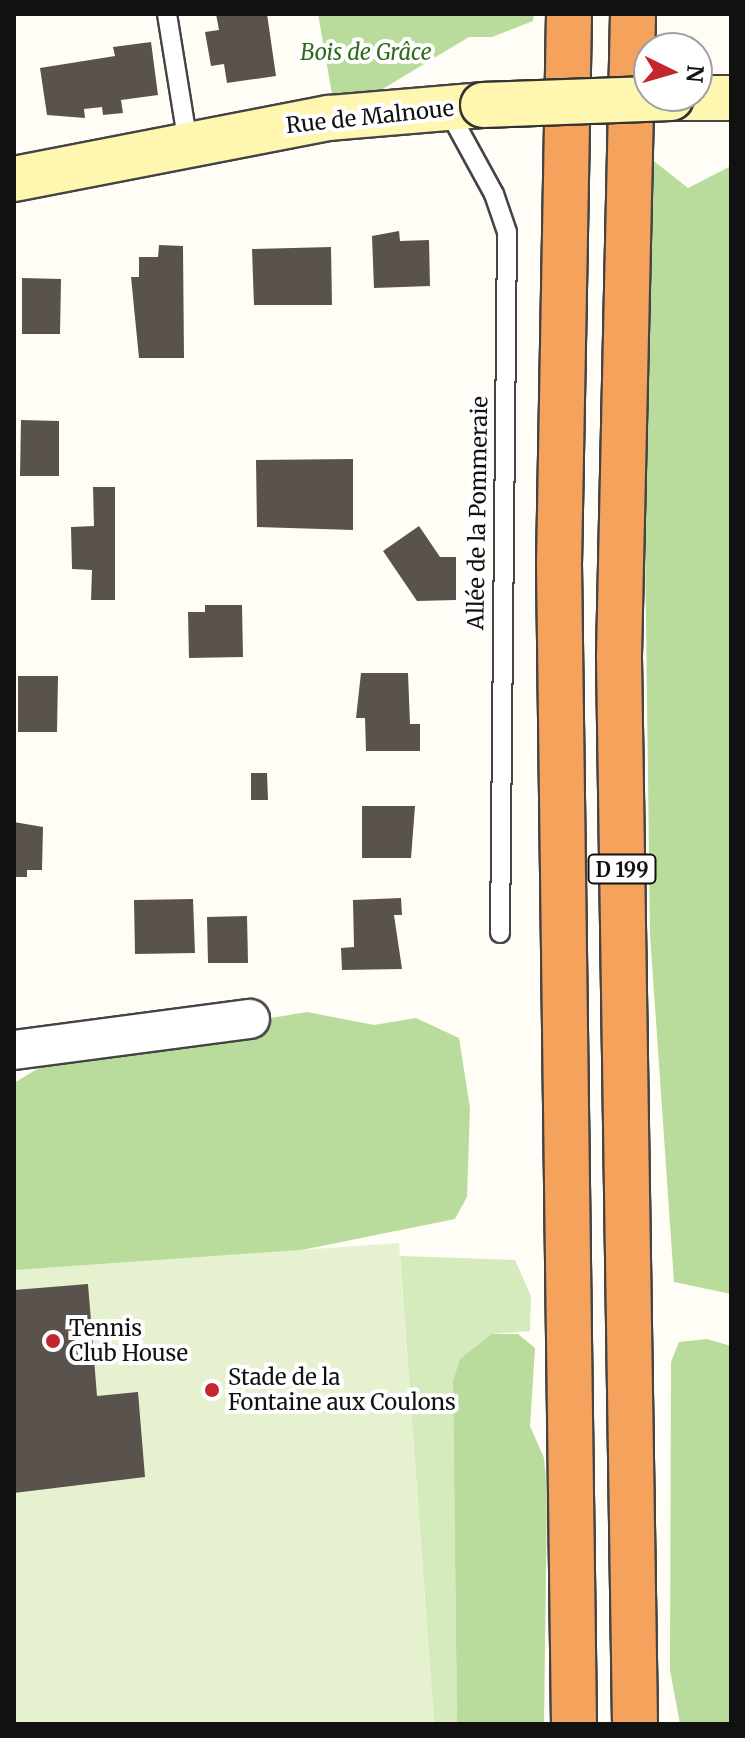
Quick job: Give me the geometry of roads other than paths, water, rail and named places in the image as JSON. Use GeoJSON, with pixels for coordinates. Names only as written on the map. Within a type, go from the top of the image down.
{"type":"FeatureCollection","features":[{"type":"Feature","properties":{"kind":"highway","name":"D 199"},"geometry":{"type":"LineString","coordinates":[[569,14],[559,580],[574,1724]]}},
{"type":"Feature","properties":{"kind":"highway","name":"D 199"},"geometry":{"type":"LineString","coordinates":[[633,14],[619,658],[635,1724]]}},
{"type":"Feature","properties":{"kind":"main road","name":"Rue de Malnoue"},"geometry":{"type":"LineString","coordinates":[[14,179],[329,118],[465,106],[731,98]]}},
{"type":"Feature","properties":{"kind":"street"},"geometry":{"type":"LineString","coordinates":[[14,1050],[250,1019]]}},
{"type":"Feature","properties":{"kind":"lane"},"geometry":{"type":"LineString","coordinates":[[167,14],[188,144]]}},
{"type":"Feature","properties":{"kind":"lane","name":"Allée de la Pommeraie"},"geometry":{"type":"LineString","coordinates":[[465,106],[507,232],[500,933]]}},
{"type":"Feature","properties":{"kind":"place","name":"Tennis Club House"},"geometry":{"type":"Point","coordinates":[53,1341]}},
{"type":"Feature","properties":{"kind":"place","name":"Stade de la Fontaine aux Coulons"},"geometry":{"type":"Point","coordinates":[212,1390]}},
{"type":"Feature","properties":{"kind":"park label","name":"Bois de Grâce"},"geometry":{"type":"Point","coordinates":[366,53]}}]}
